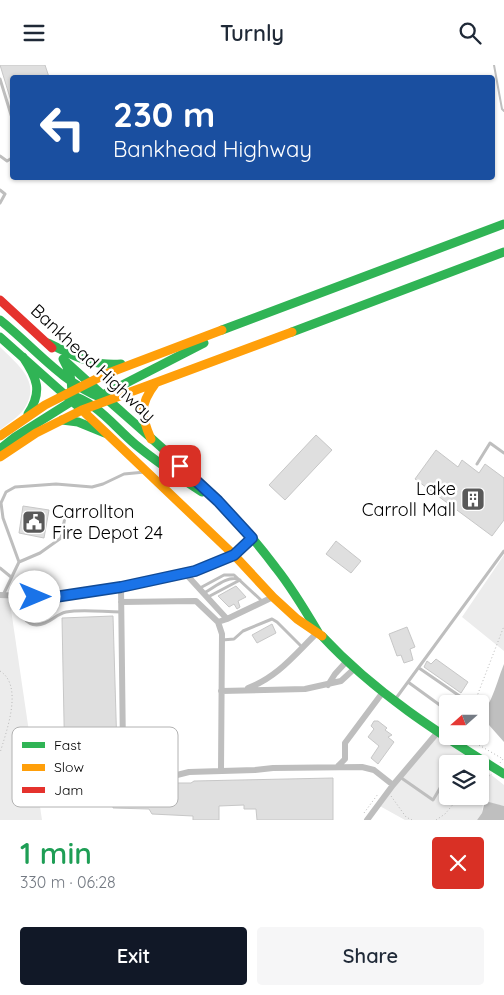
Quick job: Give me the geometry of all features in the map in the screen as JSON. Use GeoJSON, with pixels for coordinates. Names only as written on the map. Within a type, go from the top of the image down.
{"type":"FeatureCollection","features":[{"type":"Feature","properties":{"kind":"main road"},"geometry":{"type":"LineString","coordinates":[[0,436],[24,418],[88,382],[135,362],[504,224]]}},
{"type":"Feature","properties":{"kind":"main road"},"geometry":{"type":"LineString","coordinates":[[98,400],[156,382],[504,252]]}},
{"type":"Feature","properties":{"kind":"main road","name":"Bankhead Highway"},"geometry":{"type":"LineString","coordinates":[[0,300],[88,382],[98,400],[151,439],[223,506],[252,538],[302,602],[318,632],[346,662],[383,693],[437,733],[500,771]]}},
{"type":"Feature","properties":{"kind":"main road"},"geometry":{"type":"LineString","coordinates":[[0,457],[36,433],[82,410],[231,328],[261,315]]}},
{"type":"Feature","properties":{"kind":"main road"},"geometry":{"type":"LineString","coordinates":[[0,320],[20,335],[72,391],[98,400],[137,446],[223,506]]}},
{"type":"Feature","properties":{"kind":"main road","name":"Bankhead Highway"},"geometry":{"type":"LineString","coordinates":[[0,337],[23,357],[72,391],[82,410],[234,555],[273,597],[297,619],[318,632]]}},
{"type":"Feature","properties":{"kind":"main road"},"geometry":{"type":"LineString","coordinates":[[48,343],[93,365],[135,362]]}},
{"type":"Feature","properties":{"kind":"main road"},"geometry":{"type":"LineString","coordinates":[[23,357],[32,371],[38,387],[34,407],[24,418]]}},
{"type":"Feature","properties":{"kind":"main road"},"geometry":{"type":"LineString","coordinates":[[0,449],[15,437],[67,405],[72,391],[70,374],[63,359]]}},
{"type":"Feature","properties":{"kind":"main road"},"geometry":{"type":"LineString","coordinates":[[151,439],[143,420],[142,410],[146,395],[156,382]]}},
{"type":"Feature","properties":{"kind":"main road"},"geometry":{"type":"LineString","coordinates":[[60,420],[78,422],[106,433]]}},
{"type":"Feature","properties":{"kind":"street"},"geometry":{"type":"LineString","coordinates":[[1,595],[55,597],[121,587],[195,571],[234,555],[252,538]]}},
{"type":"Feature","properties":{"kind":"street"},"geometry":{"type":"LineString","coordinates":[[185,573],[228,619]]}},
{"type":"Feature","properties":{"kind":"street"},"geometry":{"type":"LineString","coordinates":[[121,587],[123,727]]}},
{"type":"Feature","properties":{"kind":"street"},"geometry":{"type":"LineString","coordinates":[[218,622],[273,597]]}},
{"type":"Feature","properties":{"kind":"street"},"geometry":{"type":"LineString","coordinates":[[121,602],[196,601],[218,622],[222,640],[221,771]]}},
{"type":"Feature","properties":{"kind":"street"},"geometry":{"type":"LineString","coordinates":[[242,690],[263,683],[272,677],[318,632]]}},
{"type":"Feature","properties":{"kind":"street"},"geometry":{"type":"LineString","coordinates":[[328,685],[346,662]]}},
{"type":"Feature","properties":{"kind":"street"},"geometry":{"type":"LineString","coordinates":[[221,691],[300,690],[341,681],[354,669]]}},
{"type":"Feature","properties":{"kind":"street"},"geometry":{"type":"LineString","coordinates":[[338,766],[345,759],[345,743],[383,693]]}},
{"type":"Feature","properties":{"kind":"street"},"geometry":{"type":"LineString","coordinates":[[366,820],[437,733]]}},
{"type":"Feature","properties":{"kind":"street"},"geometry":{"type":"LineString","coordinates":[[178,775],[273,768],[362,767],[374,770],[393,785]]}},
{"type":"Feature","properties":{"kind":"lane"},"geometry":{"type":"LineString","coordinates":[[0,79],[10,112]]}},
{"type":"Feature","properties":{"kind":"lane"},"geometry":{"type":"LineString","coordinates":[[0,190],[5,194],[0,203]]}},
{"type":"Feature","properties":{"kind":"lane"},"geometry":{"type":"LineString","coordinates":[[477,464],[490,443],[504,453]]}},
{"type":"Feature","properties":{"kind":"lane"},"geometry":{"type":"LineString","coordinates":[[19,561],[4,518],[2,503],[6,492],[15,487],[56,484],[92,487],[103,484],[124,473],[147,472]]}},
{"type":"Feature","properties":{"kind":"lane"},"geometry":{"type":"LineString","coordinates":[[1,595],[19,561],[40,553],[61,538],[66,512]]}},
{"type":"Feature","properties":{"kind":"lane"},"geometry":{"type":"LineString","coordinates":[[394,701],[504,551]]}},
{"type":"Feature","properties":{"kind":"lane"},"geometry":{"type":"LineString","coordinates":[[0,568],[11,577]]}},
{"type":"Feature","properties":{"kind":"lane"},"geometry":{"type":"LineString","coordinates":[[203,593],[224,575],[234,575],[262,602]]}},
{"type":"Feature","properties":{"kind":"lane"},"geometry":{"type":"LineString","coordinates":[[203,593],[228,579],[241,580]]}},
{"type":"Feature","properties":{"kind":"lane"},"geometry":{"type":"LineString","coordinates":[[203,593],[241,580]]}},
{"type":"Feature","properties":{"kind":"lane"},"geometry":{"type":"LineString","coordinates":[[16,596],[17,607],[24,619],[37,625],[46,623],[54,616],[66,612],[122,613]]}},
{"type":"Feature","properties":{"kind":"lane"},"geometry":{"type":"LineString","coordinates":[[222,640],[234,639],[243,631],[272,619],[302,647]]}},
{"type":"Feature","properties":{"kind":"lane"},"geometry":{"type":"LineString","coordinates":[[419,667],[458,695]]}},
{"type":"Feature","properties":{"kind":"lane"},"geometry":{"type":"LineString","coordinates":[[408,682],[439,704]]}},
{"type":"Feature","properties":{"kind":"lane"},"geometry":{"type":"LineString","coordinates":[[400,777],[433,800],[439,790]]}},
{"type":"Feature","properties":{"kind":"path"},"geometry":{"type":"LineString","coordinates":[[477,695],[504,626]]}},
{"type":"Feature","properties":{"kind":"path"},"geometry":{"type":"LineString","coordinates":[[0,671],[5,674],[10,683],[12,696],[11,714],[0,753]]}},
{"type":"Feature","properties":{"kind":"path"},"geometry":{"type":"LineString","coordinates":[[479,745],[503,759],[500,771],[489,777]]}},
{"type":"Feature","properties":{"kind":"path"},"geometry":{"type":"LineString","coordinates":[[388,793],[406,817],[412,820]]}},
{"type":"Feature","properties":{"kind":"path"},"geometry":{"type":"LineString","coordinates":[[436,820],[445,814],[452,805]]}},
{"type":"Feature","properties":{"kind":"shaded area"},"geometry":{"type":"Polygon","coordinates":[[[0,347],[26,375],[30,390],[29,399],[22,412],[0,430],[0,347]]]}},
{"type":"Feature","properties":{"kind":"shaded area"},"geometry":{"type":"Polygon","coordinates":[[[504,555],[504,651],[462,617],[504,555]]]}},
{"type":"Feature","properties":{"kind":"shaded area"},"geometry":{"type":"Polygon","coordinates":[[[0,595],[9,596],[28,727],[12,727],[12,807],[40,807],[42,820],[0,820],[0,595]]]}},
{"type":"Feature","properties":{"kind":"shaded area"},"geometry":{"type":"Polygon","coordinates":[[[504,664],[504,742],[489,725],[489,703],[504,664]]]}},
{"type":"Feature","properties":{"kind":"shaded area"},"geometry":{"type":"Polygon","coordinates":[[[437,733],[439,735],[439,745],[452,745],[465,755],[439,755],[439,805],[483,805],[482,813],[477,820],[405,820],[378,805],[437,733]]]}},
{"type":"Feature","properties":{"kind":"shaded area"},"geometry":{"type":"Polygon","coordinates":[[[489,773],[504,785],[504,806],[489,803],[489,773]]]}},
{"type":"Feature","properties":{"kind":"shaded area"},"geometry":{"type":"Polygon","coordinates":[[[489,802],[504,806],[504,820],[477,820],[482,813],[484,805],[489,805],[489,802]]]}},
{"type":"Feature","properties":{"kind":"building"},"geometry":{"type":"Polygon","coordinates":[[[0,65],[45,65],[48,75],[10,75],[10,98],[0,65]]]}},
{"type":"Feature","properties":{"kind":"building"},"geometry":{"type":"Polygon","coordinates":[[[316,435],[332,450],[285,500],[269,485],[316,435]]]}},
{"type":"Feature","properties":{"kind":"building","name":"Lake Carroll Mall"},"geometry":{"type":"Polygon","coordinates":[[[436,450],[458,467],[462,460],[479,473],[485,464],[504,478],[504,520],[492,536],[415,479],[436,450]]]}},
{"type":"Feature","properties":{"kind":"building","name":"Carrollton Fire Depot 24"},"geometry":{"type":"Polygon","coordinates":[[[23,506],[49,510],[44,538],[19,533],[23,506]]]}},
{"type":"Feature","properties":{"kind":"building"},"geometry":{"type":"Polygon","coordinates":[[[336,541],[361,561],[351,573],[326,554],[336,541]]]}},
{"type":"Feature","properties":{"kind":"building"},"geometry":{"type":"Polygon","coordinates":[[[236,586],[246,597],[238,601],[240,607],[237,609],[234,604],[229,607],[218,596],[236,586]]]}},
{"type":"Feature","properties":{"kind":"building"},"geometry":{"type":"Polygon","coordinates":[[[113,616],[116,727],[64,727],[62,618],[113,616]]]}},
{"type":"Feature","properties":{"kind":"building"},"geometry":{"type":"Polygon","coordinates":[[[272,624],[276,633],[257,643],[252,635],[272,624]]]}},
{"type":"Feature","properties":{"kind":"building"},"geometry":{"type":"Polygon","coordinates":[[[407,627],[415,647],[410,649],[413,660],[404,663],[401,655],[397,656],[389,634],[407,627]]]}},
{"type":"Feature","properties":{"kind":"building"},"geometry":{"type":"Polygon","coordinates":[[[436,659],[468,682],[461,693],[424,667],[427,661],[431,664],[436,659]]]}},
{"type":"Feature","properties":{"kind":"building"},"geometry":{"type":"Polygon","coordinates":[[[374,721],[378,721],[387,728],[385,730],[392,735],[388,737],[394,742],[378,764],[371,758],[379,746],[368,737],[374,729],[371,726],[374,721]]]}},
{"type":"Feature","properties":{"kind":"building"},"geometry":{"type":"Polygon","coordinates":[[[333,778],[333,820],[257,820],[256,809],[244,809],[244,805],[219,806],[219,820],[193,820],[193,816],[152,814],[149,809],[113,808],[178,807],[178,783],[333,778]]]}},
{"type":"Feature","properties":{"kind":"waterway"},"geometry":{"type":"LineString","coordinates":[[494,65],[502,109],[504,111]]}},
{"type":"Feature","properties":{"kind":"traffic: fast"},"geometry":{"type":"LineString","coordinates":[[222,330],[504,224]]}},
{"type":"Feature","properties":{"kind":"traffic: fast"},"geometry":{"type":"LineString","coordinates":[[292,332],[504,252]]}},
{"type":"Feature","properties":{"kind":"traffic: fast"},"geometry":{"type":"LineString","coordinates":[[0,320],[48,363],[74,383],[102,398]]}},
{"type":"Feature","properties":{"kind":"traffic: fast"},"geometry":{"type":"LineString","coordinates":[[0,337],[82,410]]}},
{"type":"Feature","properties":{"kind":"traffic: fast"},"geometry":{"type":"LineString","coordinates":[[48,343],[91,362],[121,364]]}},
{"type":"Feature","properties":{"kind":"traffic: fast"},"geometry":{"type":"LineString","coordinates":[[99,397],[204,343]]}},
{"type":"Feature","properties":{"kind":"traffic: fast"},"geometry":{"type":"LineString","coordinates":[[23,357],[35,378],[37,391],[33,406],[28,414]]}},
{"type":"Feature","properties":{"kind":"traffic: fast"},"geometry":{"type":"LineString","coordinates":[[0,449],[15,437],[69,403],[72,391],[71,380],[63,359]]}},
{"type":"Feature","properties":{"kind":"traffic: fast"},"geometry":{"type":"LineString","coordinates":[[64,360],[107,399]]}},
{"type":"Feature","properties":{"kind":"traffic: fast"},"geometry":{"type":"LineString","coordinates":[[66,394],[77,397],[96,408],[144,451],[202,492]]}},
{"type":"Feature","properties":{"kind":"traffic: fast"},"geometry":{"type":"LineString","coordinates":[[108,400],[196,479],[238,522],[282,576],[318,632]]}},
{"type":"Feature","properties":{"kind":"traffic: fast"},"geometry":{"type":"LineString","coordinates":[[62,420],[78,422],[105,433]]}},
{"type":"Feature","properties":{"kind":"traffic: fast"},"geometry":{"type":"LineString","coordinates":[[322,636],[342,657],[385,694],[431,727],[504,774]]}},
{"type":"Feature","properties":{"kind":"traffic: slow"},"geometry":{"type":"LineString","coordinates":[[0,436],[45,405],[106,374],[222,330]]}},
{"type":"Feature","properties":{"kind":"traffic: slow"},"geometry":{"type":"LineString","coordinates":[[0,457],[36,433],[82,410],[292,332]]}},
{"type":"Feature","properties":{"kind":"traffic: slow"},"geometry":{"type":"LineString","coordinates":[[151,439],[145,424],[143,411],[146,398],[155,384]]}},
{"type":"Feature","properties":{"kind":"traffic: slow"},"geometry":{"type":"LineString","coordinates":[[82,410],[234,555],[273,597],[297,619],[322,636]]}},
{"type":"Feature","properties":{"kind":"traffic: jam"},"geometry":{"type":"LineString","coordinates":[[0,300],[52,348]]}},
{"type":"Feature","properties":{"kind":"place","name":"Lake Carroll Mall"},"geometry":{"type":"Point","coordinates":[473,499]}},
{"type":"Feature","properties":{"kind":"place","name":"Carrollton Fire Depot 24"},"geometry":{"type":"Point","coordinates":[34,522]}},
{"type":"Feature","properties":{"kind":"route"},"geometry":{"type":"LineString","coordinates":[[35,597],[55,597],[146,583],[195,571],[234,555],[252,538],[218,501],[180,466]]}}]}
